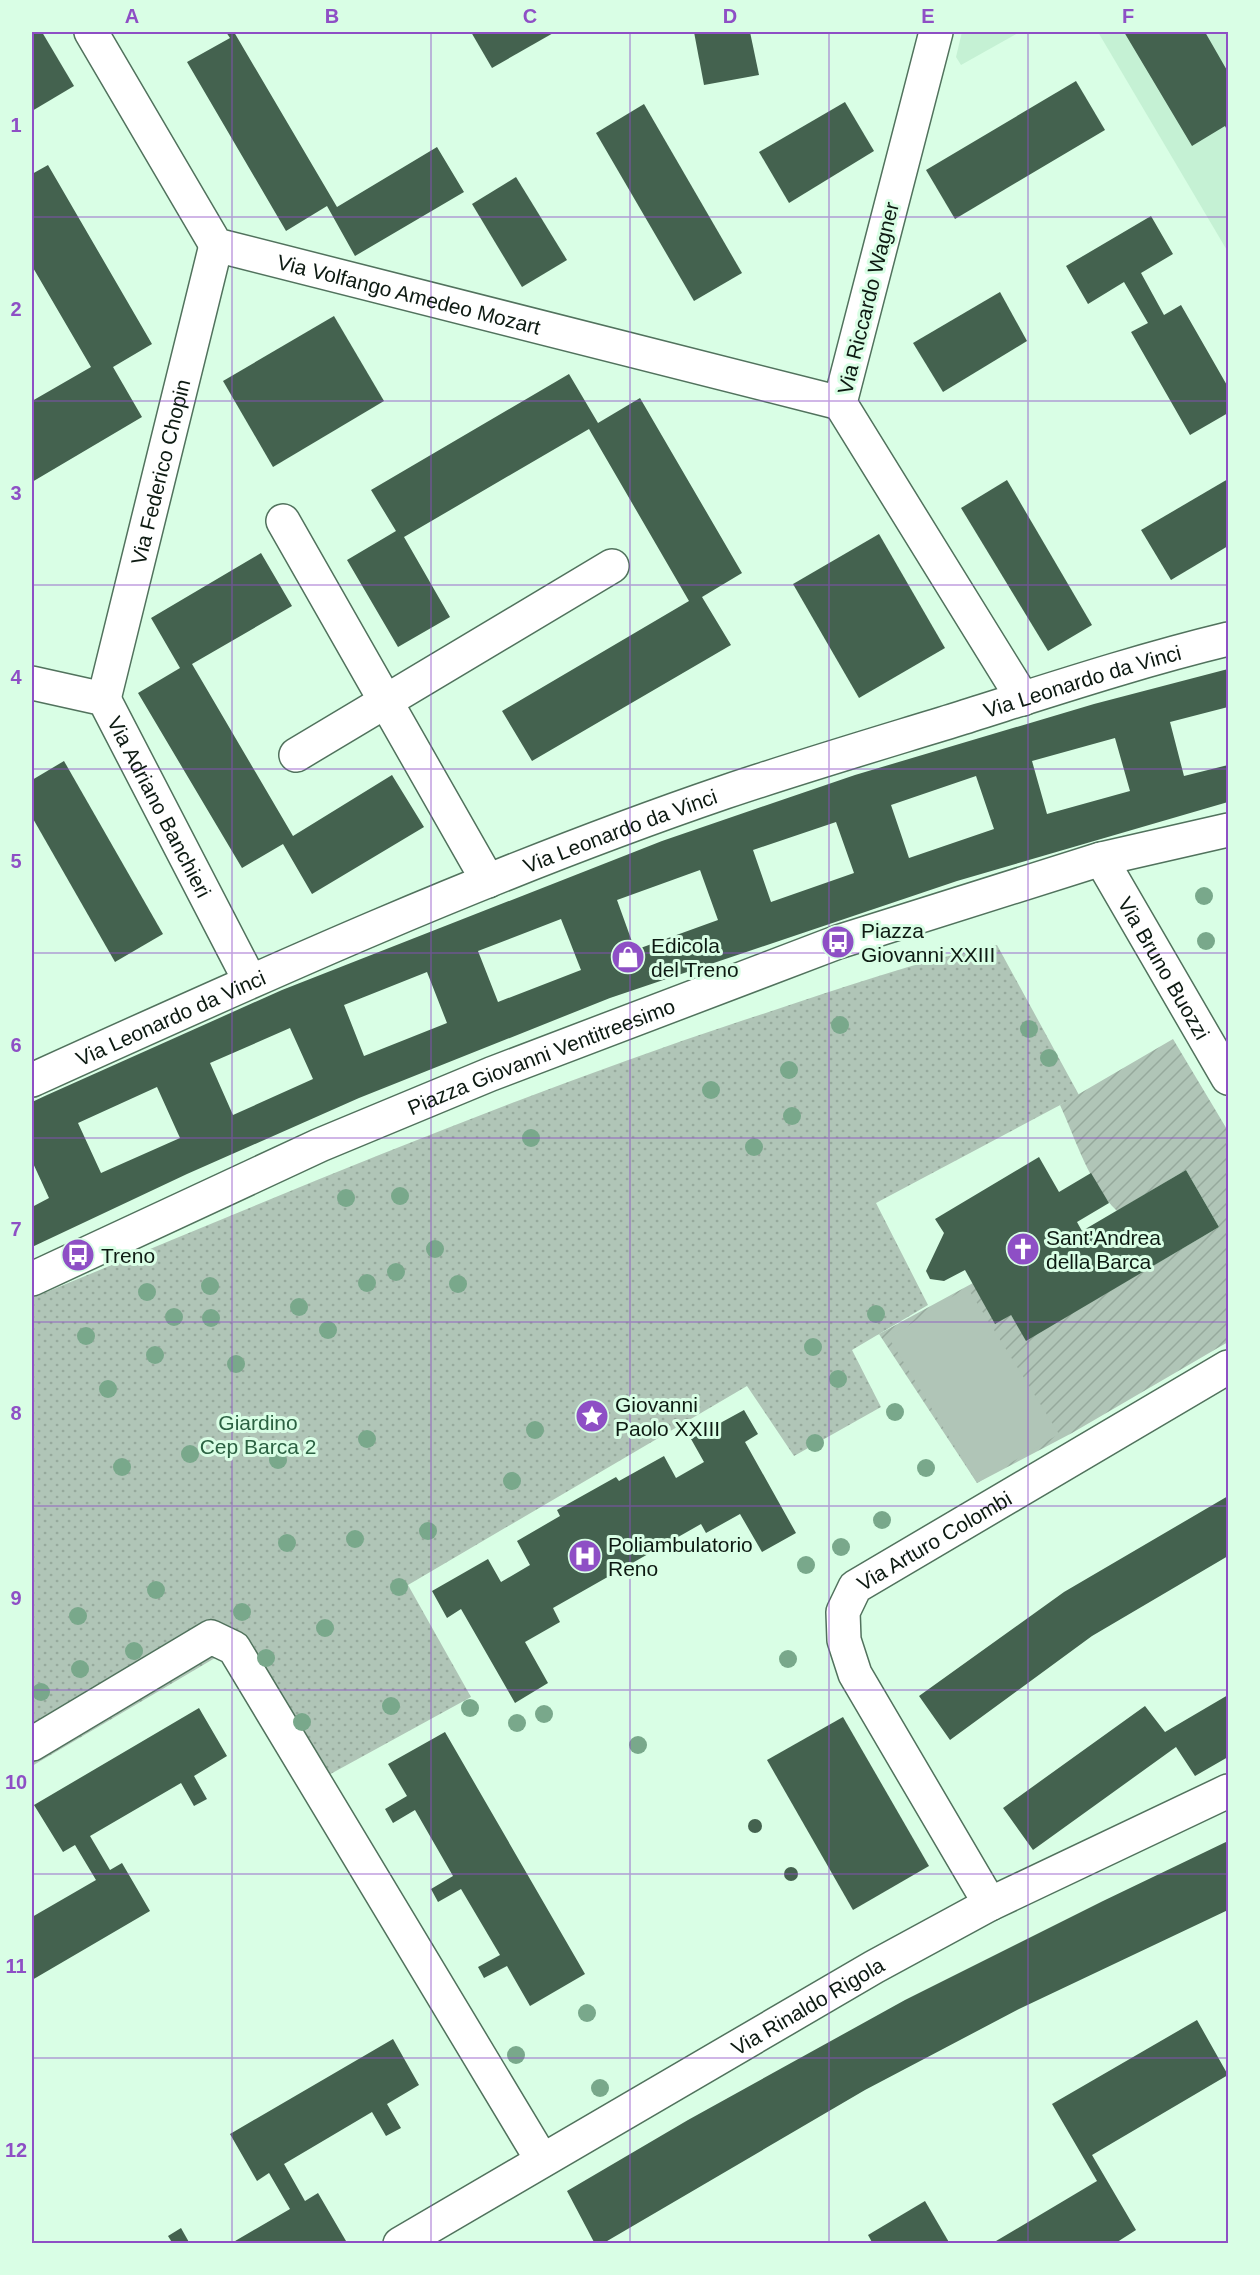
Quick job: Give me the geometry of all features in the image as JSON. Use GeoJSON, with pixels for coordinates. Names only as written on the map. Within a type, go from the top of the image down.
{"type":"FeatureCollection","features":[{"type":"Feature","properties":{"kind":"street"},"geometry":{"type":"LineString","coordinates":[[91,32],[216,245]]}},
{"type":"Feature","properties":{"kind":"street","name":"Via Riccardo Wagner"},"geometry":{"type":"LineString","coordinates":[[936,32],[840,403],[1023,699]]}},
{"type":"Feature","properties":{"kind":"street","name":"Via Volfango Amedeo Mozart"},"geometry":{"type":"LineString","coordinates":[[216,245],[840,403]]}},
{"type":"Feature","properties":{"kind":"street","name":"Via Federico Chopin"},"geometry":{"type":"LineString","coordinates":[[104,699],[216,245]]}},
{"type":"Feature","properties":{"kind":"street"},"geometry":{"type":"LineString","coordinates":[[283,521],[488,881]]}},
{"type":"Feature","properties":{"kind":"street"},"geometry":{"type":"LineString","coordinates":[[296,755],[387,703],[612,566]]}},
{"type":"Feature","properties":{"kind":"street","name":"Via Leonardo da Vinci"},"geometry":{"type":"LineString","coordinates":[[32,1080],[250,981],[488,881],[725,792],[1023,699],[1228,639]]}},
{"type":"Feature","properties":{"kind":"street","name":"Via Adriano Banchieri"},"geometry":{"type":"LineString","coordinates":[[32,683],[104,699],[250,981]]}},
{"type":"Feature","properties":{"kind":"street","name":"Piazza Giovanni Ventitreesimo"},"geometry":{"type":"LineString","coordinates":[[32,1278],[320,1145],[491,1074],[838,942],[1101,859],[1228,830]]}},
{"type":"Feature","properties":{"kind":"street","name":"Via Bruno Buozzi"},"geometry":{"type":"LineString","coordinates":[[1101,859],[1228,1078]]}},
{"type":"Feature","properties":{"kind":"street","name":"Via Arturo Colombi"},"geometry":{"type":"LineString","coordinates":[[990,1904],[855,1674],[844,1640],[843,1612],[855,1587],[1228,1367]]}},
{"type":"Feature","properties":{"kind":"street"},"geometry":{"type":"LineString","coordinates":[[32,1744],[211,1637],[234,1648],[542,2160]]}},
{"type":"Feature","properties":{"kind":"street","name":"Via Rinaldo Rigola"},"geometry":{"type":"LineString","coordinates":[[400,2244],[874,1967],[990,1904],[1228,1791]]}},
{"type":"Feature","properties":{"kind":"shaded area"},"geometry":{"type":"Polygon","coordinates":[[[962,32],[1020,32],[961,65],[956,57],[962,32]]]}},
{"type":"Feature","properties":{"kind":"shaded area"},"geometry":{"type":"Polygon","coordinates":[[[1098,32],[1228,32],[1228,252],[1098,32]]]}},
{"type":"Feature","properties":{"kind":"green space","name":"Giardino Cep Barca 2"},"geometry":{"type":"Polygon","coordinates":[[[997,945],[1079,1095],[876,1203],[928,1305],[852,1350],[881,1407],[794,1456],[747,1386],[408,1585],[471,1697],[325,1777],[237,1645],[32,1766],[32,1298],[385,1153],[654,1051],[870,979],[933,960],[997,945]]]}},
{"type":"Feature","properties":{"kind":"green space"},"geometry":{"type":"Polygon","coordinates":[[[1173,1039],[1228,1131],[1228,1342],[1072,1433],[977,1483],[879,1334],[973,1283],[1011,1315],[1026,1340],[1219,1227],[1186,1170],[1117,1211],[1091,1175],[1060,1105],[1173,1039]]]}},
{"type":"Feature","properties":{"kind":"green space"},"geometry":{"type":"Polygon","coordinates":[[[967,1287],[1059,1434],[977,1483],[889,1338],[967,1287]]]}},
{"type":"Feature","properties":{"kind":"building"},"geometry":{"type":"Polygon","coordinates":[[[32,32],[42,32],[74,86],[32,111],[32,32]]]}},
{"type":"Feature","properties":{"kind":"building"},"geometry":{"type":"Polygon","coordinates":[[[226,32],[234,32],[337,207],[437,147],[464,192],[355,256],[327,206],[286,231],[187,62],[230,38],[226,32]]]}},
{"type":"Feature","properties":{"kind":"building"},"geometry":{"type":"Polygon","coordinates":[[[471,32],[555,32],[492,68],[471,32]]]}},
{"type":"Feature","properties":{"kind":"building"},"geometry":{"type":"Polygon","coordinates":[[[694,32],[750,32],[759,75],[704,85],[694,32]]]}},
{"type":"Feature","properties":{"kind":"building"},"geometry":{"type":"Polygon","coordinates":[[[1124,32],[1205,32],[1228,72],[1228,132],[1225,126],[1192,146],[1124,32]]]}},
{"type":"Feature","properties":{"kind":"building"},"geometry":{"type":"Polygon","coordinates":[[[1076,81],[1105,130],[955,219],[926,170],[1076,81]]]}},
{"type":"Feature","properties":{"kind":"building"},"geometry":{"type":"Polygon","coordinates":[[[845,102],[874,151],[789,203],[759,152],[845,102]]]}},
{"type":"Feature","properties":{"kind":"building"},"geometry":{"type":"Polygon","coordinates":[[[644,104],[742,273],[694,301],[596,133],[644,104]]]}},
{"type":"Feature","properties":{"kind":"building"},"geometry":{"type":"Polygon","coordinates":[[[48,165],[152,344],[113,367],[142,417],[32,482],[32,401],[91,367],[32,266],[32,174],[48,165]]]}},
{"type":"Feature","properties":{"kind":"building"},"geometry":{"type":"Polygon","coordinates":[[[516,177],[567,260],[522,287],[472,204],[516,177]]]}},
{"type":"Feature","properties":{"kind":"building"},"geometry":{"type":"Polygon","coordinates":[[[1151,216],[1173,254],[1141,273],[1164,315],[1181,305],[1228,387],[1228,413],[1190,435],[1131,332],[1148,323],[1124,282],[1088,304],[1066,266],[1151,216]]]}},
{"type":"Feature","properties":{"kind":"building"},"geometry":{"type":"Polygon","coordinates":[[[1000,292],[1027,341],[943,392],[913,343],[1000,292]]]}},
{"type":"Feature","properties":{"kind":"building"},"geometry":{"type":"Polygon","coordinates":[[[334,316],[384,401],[273,467],[223,381],[334,316]]]}},
{"type":"Feature","properties":{"kind":"building"},"geometry":{"type":"Polygon","coordinates":[[[569,374],[598,423],[640,398],[742,573],[702,597],[731,645],[532,761],[502,711],[689,601],[589,429],[404,537],[450,617],[398,647],[347,560],[396,531],[371,490],[569,374]]]}},
{"type":"Feature","properties":{"kind":"building"},"geometry":{"type":"Polygon","coordinates":[[[1228,479],[1228,546],[1171,580],[1141,530],[1228,479]]]}},
{"type":"Feature","properties":{"kind":"building"},"geometry":{"type":"Polygon","coordinates":[[[1007,480],[1092,625],[1048,651],[961,508],[1007,480]]]}},
{"type":"Feature","properties":{"kind":"building"},"geometry":{"type":"Polygon","coordinates":[[[879,534],[945,648],[859,698],[793,584],[879,534]]]}},
{"type":"Feature","properties":{"kind":"building"},"geometry":{"type":"Polygon","coordinates":[[[261,553],[292,606],[192,664],[293,836],[392,775],[424,827],[312,894],[283,844],[242,868],[138,693],[180,668],[151,618],[261,553]]]}},
{"type":"Feature","properties":{"kind":"building"},"geometry":{"type":"Polygon","coordinates":[[[1228,669],[1228,707],[1170,722],[1184,776],[1228,765],[1228,802],[957,881],[610,998],[359,1098],[187,1174],[32,1247],[32,1207],[49,1198],[32,1161],[32,1102],[282,990],[662,841],[855,775],[1094,704],[1228,669]],[[1115,738],[1032,761],[1047,814],[1130,791],[1115,738]],[[976,776],[891,805],[909,858],[994,829],[976,776]],[[836,822],[753,850],[771,902],[854,873],[836,822]],[[700,870],[617,900],[635,950],[718,920],[700,870]],[[561,919],[478,951],[498,1002],[581,970],[561,919]],[[427,972],[344,1005],[364,1056],[447,1023],[427,972]],[[290,1028],[210,1063],[233,1115],[313,1079],[290,1028]],[[157,1087],[78,1123],[101,1173],[180,1138],[157,1087]]]}},
{"type":"Feature","properties":{"kind":"building"},"geometry":{"type":"Polygon","coordinates":[[[64,761],[163,934],[115,962],[32,817],[32,780],[64,761]]]}},
{"type":"Feature","properties":{"kind":"building"},"geometry":{"type":"Polygon","coordinates":[[[1039,1157],[1059,1192],[1091,1173],[1109,1203],[1077,1222],[1082,1231],[1186,1170],[1219,1227],[1026,1341],[1011,1315],[995,1324],[965,1270],[944,1281],[930,1279],[926,1271],[944,1233],[935,1219],[1039,1157]]]}},
{"type":"Feature","properties":{"kind":"building","name":"Poliambulatorio Reno"},"geometry":{"type":"Polygon","coordinates":[[[744,1410],[758,1434],[745,1442],[796,1533],[762,1552],[740,1514],[706,1533],[701,1524],[553,1608],[560,1622],[525,1642],[548,1683],[515,1703],[461,1609],[447,1618],[432,1591],[488,1559],[501,1582],[530,1565],[517,1541],[560,1516],[557,1510],[616,1477],[619,1481],[664,1456],[676,1478],[704,1462],[691,1439],[744,1410]]]}},
{"type":"Feature","properties":{"kind":"building"},"geometry":{"type":"Polygon","coordinates":[[[1228,1496],[1228,1556],[1092,1636],[950,1740],[919,1696],[1064,1592],[1228,1496]]]}},
{"type":"Feature","properties":{"kind":"building"},"geometry":{"type":"Polygon","coordinates":[[[1228,1695],[1228,1757],[1195,1776],[1176,1747],[1033,1850],[1003,1808],[1145,1706],[1165,1732],[1228,1695]]]}},
{"type":"Feature","properties":{"kind":"building"},"geometry":{"type":"Polygon","coordinates":[[[199,1708],[227,1756],[194,1776],[207,1799],[194,1806],[181,1783],[90,1836],[110,1870],[122,1863],[150,1911],[32,1980],[32,1917],[96,1880],[75,1845],[63,1852],[34,1805],[199,1708]]]}},
{"type":"Feature","properties":{"kind":"building"},"geometry":{"type":"Polygon","coordinates":[[[843,1717],[929,1866],[853,1910],[767,1760],[843,1717]]]}},
{"type":"Feature","properties":{"kind":"building"},"geometry":{"type":"Polygon","coordinates":[[[445,1732],[585,1974],[530,2006],[507,1966],[484,1978],[478,1967],[500,1955],[461,1889],[438,1902],[431,1889],[453,1876],[415,1810],[393,1823],[385,1809],[407,1796],[388,1764],[445,1732]]]}},
{"type":"Feature","properties":{"kind":"building"},"geometry":{"type":"Polygon","coordinates":[[[755,1819],[760,1821],[762,1826],[760,1831],[755,1833],[750,1831],[748,1826],[750,1821],[755,1819]]]}},
{"type":"Feature","properties":{"kind":"building"},"geometry":{"type":"Polygon","coordinates":[[[1228,1841],[1228,1910],[1019,2009],[865,2090],[602,2244],[595,2244],[567,2191],[688,2120],[905,2000],[1228,1841]]]}},
{"type":"Feature","properties":{"kind":"building"},"geometry":{"type":"Polygon","coordinates":[[[788,1867],[794,1867],[798,1874],[794,1881],[788,1881],[784,1877],[784,1871],[788,1867]]]}},
{"type":"Feature","properties":{"kind":"building"},"geometry":{"type":"Polygon","coordinates":[[[1197,2020],[1228,2075],[1092,2155],[1136,2230],[1114,2244],[991,2244],[1097,2181],[1052,2104],[1197,2020]]]}},
{"type":"Feature","properties":{"kind":"building"},"geometry":{"type":"Polygon","coordinates":[[[393,2039],[419,2085],[387,2104],[401,2128],[386,2136],[372,2112],[284,2164],[305,2201],[318,2193],[346,2241],[341,2244],[230,2244],[290,2209],[269,2173],[257,2181],[230,2134],[393,2039]]]}},
{"type":"Feature","properties":{"kind":"building"},"geometry":{"type":"Polygon","coordinates":[[[925,2201],[950,2244],[873,2244],[868,2235],[925,2201]]]}},
{"type":"Feature","properties":{"kind":"building"},"geometry":{"type":"Polygon","coordinates":[[[181,2228],[190,2244],[173,2244],[168,2236],[181,2228]]]}},
{"type":"Feature","properties":{"kind":"place","name":"Piazza Giovanni XXIII"},"geometry":{"type":"Point","coordinates":[838,942]}},
{"type":"Feature","properties":{"kind":"place","name":"Edicola del Treno"},"geometry":{"type":"Point","coordinates":[628,957]}},
{"type":"Feature","properties":{"kind":"place","name":"Sant'Andrea della Barca"},"geometry":{"type":"Point","coordinates":[1023,1249]}},
{"type":"Feature","properties":{"kind":"place","name":"Treno"},"geometry":{"type":"Point","coordinates":[78,1255]}},
{"type":"Feature","properties":{"kind":"place","name":"Giovanni Paolo XXIII"},"geometry":{"type":"Point","coordinates":[592,1416]}},
{"type":"Feature","properties":{"kind":"place","name":"Poliambulatorio Reno"},"geometry":{"type":"Point","coordinates":[585,1556]}}]}
